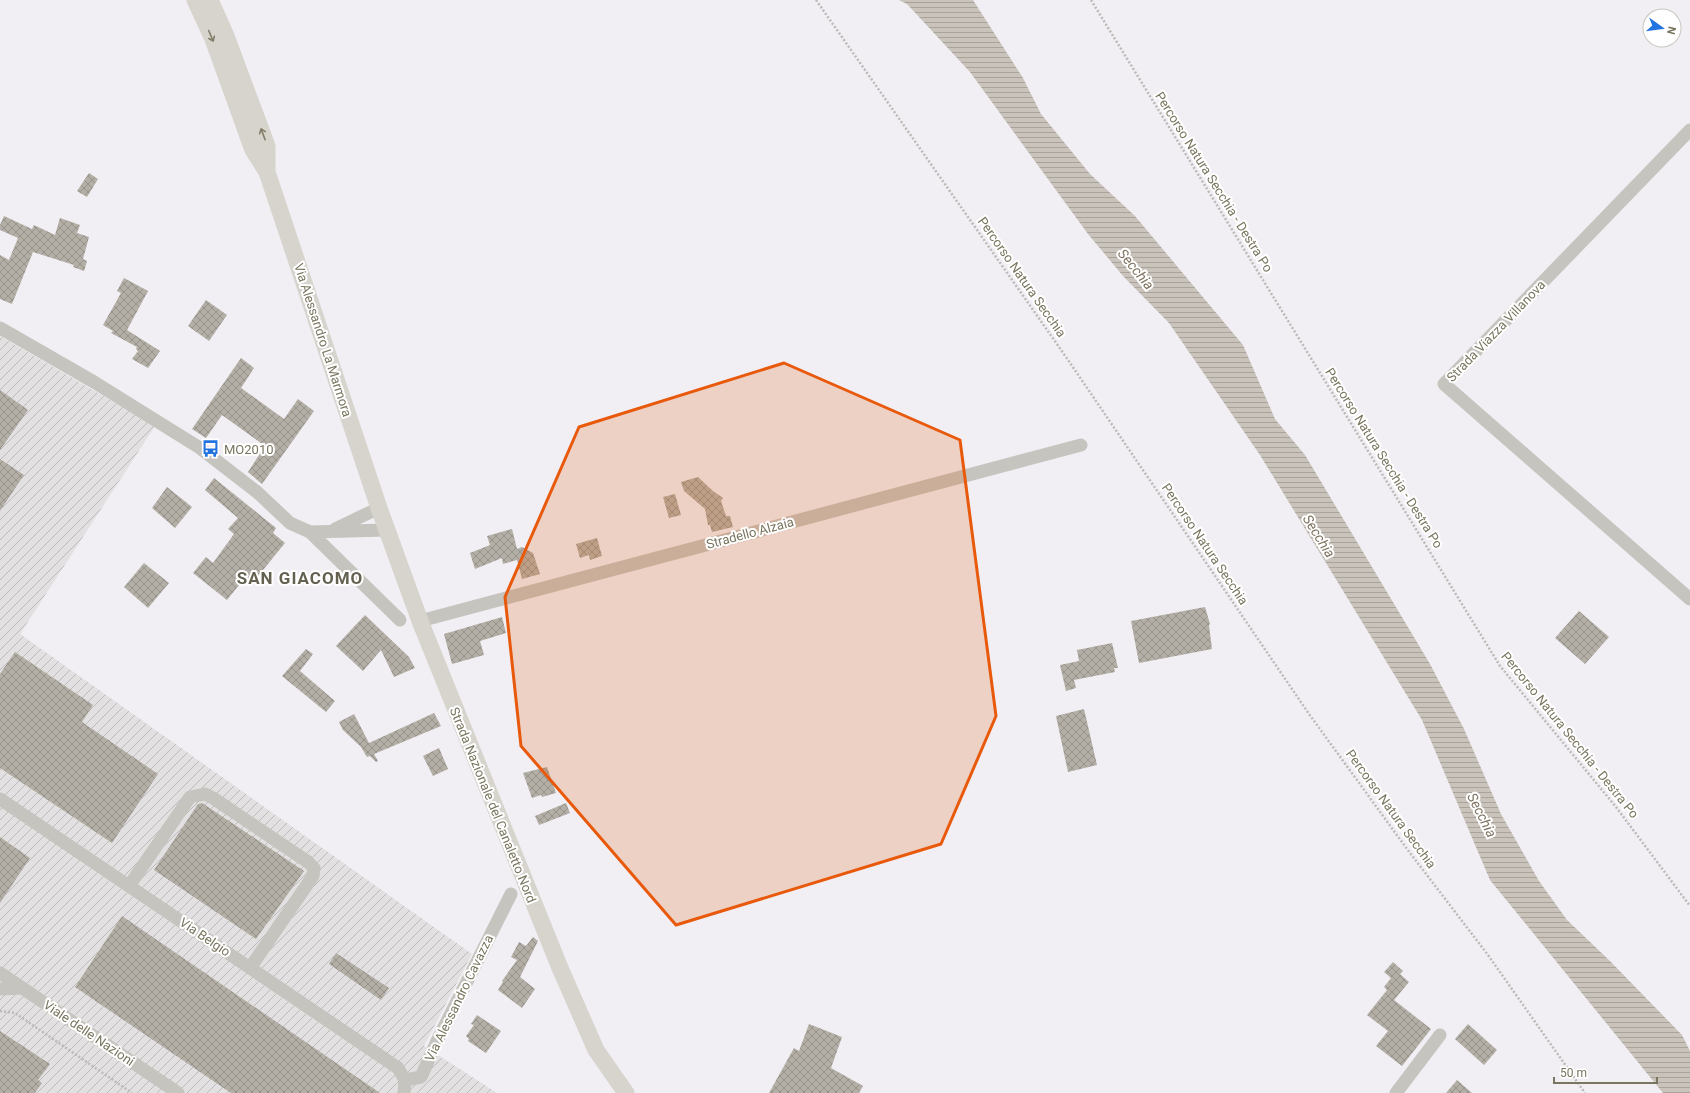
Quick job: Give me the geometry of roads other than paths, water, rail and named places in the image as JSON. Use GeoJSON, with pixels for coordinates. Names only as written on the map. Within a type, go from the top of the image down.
{"type":"FeatureCollection","features":[{"type":"Feature","properties":{"kind":"main road","name":"Via Alessandro La Marmora"},"geometry":{"type":"LineString","coordinates":[[195,0],[213,39],[253,150],[267,172],[379,508]]}},
{"type":"Feature","properties":{"kind":"main road","name":"Via Alessandro La Marmora"},"geometry":{"type":"LineString","coordinates":[[210,0],[226,36],[267,146],[267,172]]}},
{"type":"Feature","properties":{"kind":"main road","name":"Strada Nazionale del Canaletto Nord"},"geometry":{"type":"LineString","coordinates":[[379,508],[420,621],[560,968],[596,1050],[626,1093]]}},
{"type":"Feature","properties":{"kind":"street","name":"Strada Viazza Villanova"},"geometry":{"type":"LineString","coordinates":[[1690,130],[1444,384],[1690,599]]}},
{"type":"Feature","properties":{"kind":"street"},"geometry":{"type":"LineString","coordinates":[[0,328],[94,382],[200,448],[257,492],[290,523],[310,532],[400,620]]}},
{"type":"Feature","properties":{"kind":"street","name":"Stradello Alzaia"},"geometry":{"type":"LineString","coordinates":[[420,621],[1081,445]]}},
{"type":"Feature","properties":{"kind":"street"},"geometry":{"type":"LineString","coordinates":[[329,532],[379,508]]}},
{"type":"Feature","properties":{"kind":"street"},"geometry":{"type":"LineString","coordinates":[[310,532],[387,530]]}},
{"type":"Feature","properties":{"kind":"street"},"geometry":{"type":"LineString","coordinates":[[129,886],[190,797],[205,794],[213,798],[314,868],[313,876],[250,968]]}},
{"type":"Feature","properties":{"kind":"street","name":"Via Belgio"},"geometry":{"type":"LineString","coordinates":[[0,799],[398,1068],[404,1086]]}},
{"type":"Feature","properties":{"kind":"street","name":"Via Alessandro Cavazza"},"geometry":{"type":"LineString","coordinates":[[404,1086],[421,1077],[436,1041],[511,894]]}},
{"type":"Feature","properties":{"kind":"street","name":"Viale delle Nazioni"},"geometry":{"type":"LineString","coordinates":[[0,972],[178,1093]]}},
{"type":"Feature","properties":{"kind":"street"},"geometry":{"type":"LineString","coordinates":[[0,989],[22,988]]}},
{"type":"Feature","properties":{"kind":"street"},"geometry":{"type":"LineString","coordinates":[[1396,1093],[1440,1035]]}},
{"type":"Feature","properties":{"kind":"water","name":"Secchia"},"geometry":{"type":"Polygon","coordinates":[[[899,0],[973,0],[1023,78],[1041,114],[1090,174],[1135,216],[1243,345],[1275,419],[1305,455],[1430,664],[1464,729],[1501,814],[1539,881],[1567,920],[1609,960],[1682,1035],[1690,1051],[1690,1093],[1663,1093],[1490,880],[1422,720],[1260,455],[1169,323],[1123,276],[1088,234],[970,72],[907,4],[899,0]]]}},
{"type":"Feature","properties":{"kind":"place","name":"MO2010"},"geometry":{"type":"Point","coordinates":[211,449]}},
{"type":"Feature","properties":{"kind":"district","name":"SAN GIACOMO"},"geometry":{"type":"Point","coordinates":[300,578]}}]}
